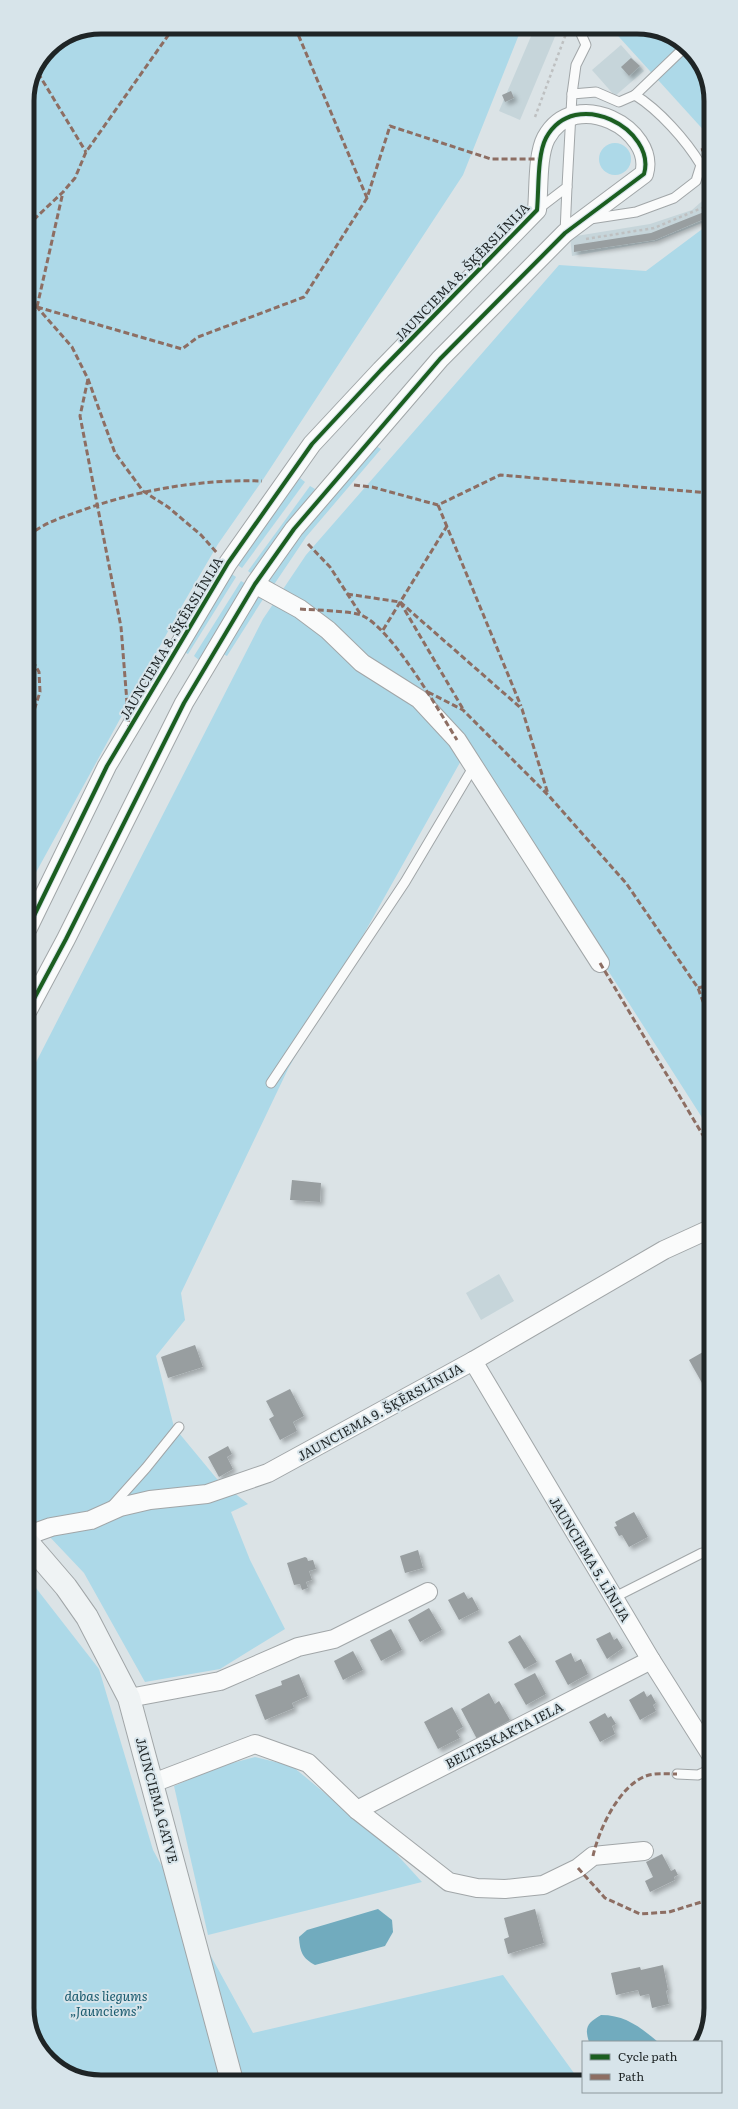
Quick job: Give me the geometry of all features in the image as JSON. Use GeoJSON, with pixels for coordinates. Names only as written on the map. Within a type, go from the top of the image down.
{"type":"FeatureCollection","features":[{"type":"Feature","properties":{"kind":"main road","name":"JAUNCIEMA GATVE"},"geometry":{"type":"LineString","coordinates":[[34,1550],[66,1587],[87,1617],[129,1698],[230,2075]]}},
{"type":"Feature","properties":{"kind":"street"},"geometry":{"type":"LineString","coordinates":[[34,999],[66,939],[184,703],[259,578],[294,529],[440,359],[565,232],[644,174],[647,164],[646,154],[631,134],[612,119],[593,114],[570,115]]}},
{"type":"Feature","properties":{"kind":"street","name":"JAUNCIEMA 8. ŠĶĒRSLĪNIJA"},"geometry":{"type":"LineString","coordinates":[[34,916],[108,766],[232,557],[312,444],[381,370],[537,210],[541,159],[545,139],[556,124],[570,115]]}},
{"type":"Feature","properties":{"kind":"street"},"geometry":{"type":"LineString","coordinates":[[262,588],[300,609],[328,630],[362,664],[419,699],[457,740],[600,963]]}},
{"type":"Feature","properties":{"kind":"street","name":"JAUNCIEMA 9. ŠĶĒRSLĪNIJA"},"geometry":{"type":"LineString","coordinates":[[34,1535],[51,1526],[91,1520],[107,1512],[150,1500],[207,1494],[268,1473],[473,1361],[664,1250],[704,1232]]}},
{"type":"Feature","properties":{"kind":"street","name":"JAUNCIEMA 5. LĪNIJA"},"geometry":{"type":"LineString","coordinates":[[473,1361],[613,1598],[704,1744]]}},
{"type":"Feature","properties":{"kind":"street"},"geometry":{"type":"LineString","coordinates":[[129,1698],[220,1681],[298,1647],[334,1639],[428,1592]]}},
{"type":"Feature","properties":{"kind":"street","name":"BELTESKAKTA IELA"},"geometry":{"type":"LineString","coordinates":[[356,1810],[651,1660]]}},
{"type":"Feature","properties":{"kind":"street"},"geometry":{"type":"LineString","coordinates":[[153,1783],[255,1744],[308,1763],[356,1810],[449,1882],[477,1888],[505,1888],[543,1885],[578,1868],[593,1856],[644,1851]]}},
{"type":"Feature","properties":{"kind":"lane"},"geometry":{"type":"LineString","coordinates":[[565,232],[572,94],[576,65],[586,45],[581,34]]}},
{"type":"Feature","properties":{"kind":"lane"},"geometry":{"type":"LineString","coordinates":[[572,94],[596,92],[619,102],[634,95],[681,51]]}},
{"type":"Feature","properties":{"kind":"lane"},"geometry":{"type":"LineString","coordinates":[[581,220],[636,212],[674,198],[696,181],[701,165],[694,153],[649,104],[634,95]]}},
{"type":"Feature","properties":{"kind":"lane","name":"JAUNCIEMA 8. ŠĶĒRSLĪNIJA"},"geometry":{"type":"LineString","coordinates":[[537,210],[567,187]]}},
{"type":"Feature","properties":{"kind":"lane"},"geometry":{"type":"LineString","coordinates":[[271,1083],[405,882],[474,766]]}},
{"type":"Feature","properties":{"kind":"lane"},"geometry":{"type":"LineString","coordinates":[[107,1512],[146,1468],[179,1427]]}},
{"type":"Feature","properties":{"kind":"lane"},"geometry":{"type":"LineString","coordinates":[[613,1598],[702,1553]]}},
{"type":"Feature","properties":{"kind":"lane"},"geometry":{"type":"LineString","coordinates":[[676,1774],[698,1775],[704,1772]]}},
{"type":"Feature","properties":{"kind":"path"},"geometry":{"type":"LineString","coordinates":[[535,117],[565,34]]}},
{"type":"Feature","properties":{"kind":"path"},"geometry":{"type":"LineString","coordinates":[[585,239],[654,228],[704,207]]}},
{"type":"Feature","properties":{"kind":"shaded area"},"geometry":{"type":"Polygon","coordinates":[[[532,34],[556,34],[520,120],[499,111],[532,34]]]}},
{"type":"Feature","properties":{"kind":"shaded area"},"geometry":{"type":"Polygon","coordinates":[[[621,45],[644,71],[615,96],[592,70],[621,45]]]}},
{"type":"Feature","properties":{"kind":"shaded area"},"geometry":{"type":"Polygon","coordinates":[[[704,199],[704,222],[657,241],[572,256],[570,237],[650,224],[692,210],[704,199]]]}},
{"type":"Feature","properties":{"kind":"shaded area"},"geometry":{"type":"Polygon","coordinates":[[[499,1274],[514,1301],[481,1320],[466,1293],[499,1274]]]}},
{"type":"Feature","properties":{"kind":"shaded area"},"geometry":{"type":"Polygon","coordinates":[[[378,1909],[392,1920],[393,1932],[385,1946],[315,1965],[307,1960],[302,1954],[299,1937],[307,1930],[378,1909]]]}},
{"type":"Feature","properties":{"kind":"shaded area"},"geometry":{"type":"Polygon","coordinates":[[[601,2015],[618,2017],[645,2031],[657,2041],[589,2041],[587,2029],[593,2020],[601,2015]]]}},
{"type":"Feature","properties":{"kind":"green space"},"geometry":{"type":"Polygon","coordinates":[[[101,34],[519,34],[463,175],[262,481],[218,544],[183,604],[34,876],[34,101],[35,88],[39,75],[45,64],[64,45],[75,39],[88,35],[101,34]]]}},
{"type":"Feature","properties":{"kind":"green space"},"geometry":{"type":"Polygon","coordinates":[[[616,34],[650,35],[667,41],[678,48],[687,57],[697,71],[702,84],[704,101],[704,131],[616,34]]]}},
{"type":"Feature","properties":{"kind":"green space"},"geometry":{"type":"Polygon","coordinates":[[[615,143],[621,144],[628,150],[631,159],[630,165],[624,172],[615,175],[609,174],[602,168],[599,159],[600,153],[606,146],[615,143]]]}},
{"type":"Feature","properties":{"kind":"green space"},"geometry":{"type":"Polygon","coordinates":[[[704,228],[704,1121],[467,750],[288,1069],[181,1293],[185,1320],[156,1356],[174,1427],[217,1479],[248,1504],[231,1512],[250,1560],[285,1629],[220,1669],[145,1682],[84,1573],[34,1520],[34,1066],[263,619],[306,555],[559,265],[646,271],[704,228]]]}},
{"type":"Feature","properties":{"kind":"green space"},"geometry":{"type":"Polygon","coordinates":[[[374,445],[381,449],[306,537],[271,589],[264,585],[301,534],[374,445]]]}},
{"type":"Feature","properties":{"kind":"green space"},"geometry":{"type":"Polygon","coordinates":[[[300,478],[305,482],[242,568],[236,564],[300,478]]]}},
{"type":"Feature","properties":{"kind":"green space"},"geometry":{"type":"Polygon","coordinates":[[[310,486],[315,489],[253,575],[248,571],[310,486]]]}},
{"type":"Feature","properties":{"kind":"green space"},"geometry":{"type":"Polygon","coordinates":[[[230,573],[236,577],[188,654],[182,651],[230,573]]]}},
{"type":"Feature","properties":{"kind":"green space"},"geometry":{"type":"Polygon","coordinates":[[[241,581],[246,584],[199,660],[194,656],[241,581]]]}},
{"type":"Feature","properties":{"kind":"green space"},"geometry":{"type":"Polygon","coordinates":[[[260,593],[265,596],[227,656],[221,653],[260,593]]]}},
{"type":"Feature","properties":{"kind":"green space","name":"dabas liegums „Jaunciems”"},"geometry":{"type":"Polygon","coordinates":[[[34,1585],[99,1669],[153,1850],[253,2033],[503,1975],[575,2075],[97,2075],[75,2070],[64,2064],[51,2052],[41,2038],[36,2025],[34,2008],[34,1585]]]}},
{"type":"Feature","properties":{"kind":"green space"},"geometry":{"type":"Polygon","coordinates":[[[255,1757],[292,1766],[390,1847],[422,1882],[208,1935],[174,1786],[221,1766],[255,1757]]]}},
{"type":"Feature","properties":{"kind":"building"},"geometry":{"type":"Polygon","coordinates":[[[631,58],[640,66],[629,76],[621,67],[631,58]]]}},
{"type":"Feature","properties":{"kind":"building"},"geometry":{"type":"Polygon","coordinates":[[[511,91],[514,98],[505,102],[502,95],[511,91]]]}},
{"type":"Feature","properties":{"kind":"building"},"geometry":{"type":"Polygon","coordinates":[[[704,212],[704,219],[655,240],[574,252],[574,245],[651,233],[704,212]]]}},
{"type":"Feature","properties":{"kind":"building"},"geometry":{"type":"Polygon","coordinates":[[[292,1180],[321,1183],[320,1202],[290,1200],[292,1180]]]}},
{"type":"Feature","properties":{"kind":"building"},"geometry":{"type":"Polygon","coordinates":[[[195,1345],[203,1367],[168,1378],[161,1357],[195,1345]]]}},
{"type":"Feature","properties":{"kind":"building"},"geometry":{"type":"Polygon","coordinates":[[[704,1351],[704,1382],[702,1383],[689,1360],[704,1351]]]}},
{"type":"Feature","properties":{"kind":"building"},"geometry":{"type":"Polygon","coordinates":[[[290,1389],[304,1416],[293,1422],[297,1431],[280,1440],[269,1419],[274,1416],[266,1401],[290,1389]]]}},
{"type":"Feature","properties":{"kind":"building"},"geometry":{"type":"Polygon","coordinates":[[[228,1446],[232,1454],[227,1457],[233,1469],[219,1477],[208,1457],[228,1446]]]}},
{"type":"Feature","properties":{"kind":"building"},"geometry":{"type":"Polygon","coordinates":[[[634,1512],[648,1537],[629,1547],[622,1535],[619,1536],[614,1527],[617,1526],[615,1522],[634,1512]]]}},
{"type":"Feature","properties":{"kind":"building"},"geometry":{"type":"Polygon","coordinates":[[[418,1550],[423,1568],[405,1573],[400,1556],[418,1550]]]}},
{"type":"Feature","properties":{"kind":"building"},"geometry":{"type":"Polygon","coordinates":[[[305,1557],[308,1561],[313,1560],[316,1569],[309,1571],[312,1580],[306,1582],[308,1588],[302,1590],[300,1584],[294,1585],[287,1563],[305,1557]]]}},
{"type":"Feature","properties":{"kind":"building"},"geometry":{"type":"Polygon","coordinates":[[[464,1592],[468,1599],[472,1597],[479,1610],[459,1620],[448,1600],[464,1592]]]}},
{"type":"Feature","properties":{"kind":"building"},"geometry":{"type":"Polygon","coordinates":[[[429,1608],[442,1630],[420,1642],[408,1620],[429,1608]]]}},
{"type":"Feature","properties":{"kind":"building"},"geometry":{"type":"Polygon","coordinates":[[[391,1629],[402,1650],[381,1661],[370,1640],[391,1629]]]}},
{"type":"Feature","properties":{"kind":"building"},"geometry":{"type":"Polygon","coordinates":[[[610,1632],[614,1640],[617,1638],[623,1648],[607,1659],[596,1639],[610,1632]]]}},
{"type":"Feature","properties":{"kind":"building"},"geometry":{"type":"Polygon","coordinates":[[[520,1635],[537,1662],[524,1669],[508,1642],[520,1635]]]}},
{"type":"Feature","properties":{"kind":"building"},"geometry":{"type":"Polygon","coordinates":[[[353,1651],[363,1670],[343,1680],[334,1661],[353,1651]]]}},
{"type":"Feature","properties":{"kind":"building"},"geometry":{"type":"Polygon","coordinates":[[[571,1653],[575,1662],[581,1659],[588,1674],[568,1685],[555,1661],[571,1653]]]}},
{"type":"Feature","properties":{"kind":"building"},"geometry":{"type":"Polygon","coordinates":[[[535,1673],[546,1694],[526,1705],[514,1684],[535,1673]]]}},
{"type":"Feature","properties":{"kind":"building"},"geometry":{"type":"Polygon","coordinates":[[[299,1674],[308,1696],[292,1703],[294,1708],[265,1720],[255,1695],[282,1685],[281,1681],[299,1674]]]}},
{"type":"Feature","properties":{"kind":"building"},"geometry":{"type":"Polygon","coordinates":[[[644,1691],[647,1697],[651,1694],[656,1703],[653,1705],[656,1711],[640,1720],[629,1700],[644,1691]]]}},
{"type":"Feature","properties":{"kind":"building"},"geometry":{"type":"Polygon","coordinates":[[[489,1693],[495,1704],[499,1701],[510,1720],[477,1739],[461,1709],[489,1693]]]}},
{"type":"Feature","properties":{"kind":"building"},"geometry":{"type":"Polygon","coordinates":[[[452,1707],[463,1727],[456,1731],[460,1738],[438,1749],[424,1722],[452,1707]]]}},
{"type":"Feature","properties":{"kind":"building"},"geometry":{"type":"Polygon","coordinates":[[[605,1713],[608,1718],[611,1716],[616,1724],[612,1726],[615,1734],[600,1742],[589,1722],[605,1713]]]}},
{"type":"Feature","properties":{"kind":"building"},"geometry":{"type":"Polygon","coordinates":[[[662,1854],[671,1871],[675,1869],[678,1875],[674,1877],[675,1880],[650,1892],[645,1881],[653,1877],[646,1862],[662,1854]]]}},
{"type":"Feature","properties":{"kind":"building"},"geometry":{"type":"Polygon","coordinates":[[[535,1909],[544,1943],[508,1954],[504,1939],[509,1937],[504,1918],[535,1909]]]}},
{"type":"Feature","properties":{"kind":"building"},"geometry":{"type":"Polygon","coordinates":[[[663,1965],[669,2004],[652,2008],[649,1994],[640,1996],[638,1990],[616,1995],[611,1973],[640,1967],[641,1970],[663,1965]]]}},
{"type":"Feature","properties":{"kind":"marked path"},"geometry":{"type":"LineString","coordinates":[[34,219],[63,192],[75,178],[86,152],[169,34]]}},
{"type":"Feature","properties":{"kind":"marked path"},"geometry":{"type":"LineString","coordinates":[[298,34],[367,198]]}},
{"type":"Feature","properties":{"kind":"marked path"},"geometry":{"type":"LineString","coordinates":[[39,75],[86,152]]}},
{"type":"Feature","properties":{"kind":"marked path"},"geometry":{"type":"LineString","coordinates":[[37,307],[182,349],[198,337],[304,297],[367,198],[390,126],[491,159],[541,159]]}},
{"type":"Feature","properties":{"kind":"marked path"},"geometry":{"type":"LineString","coordinates":[[34,312],[37,307],[63,192]]}},
{"type":"Feature","properties":{"kind":"marked path"},"geometry":{"type":"LineString","coordinates":[[34,306],[37,307],[72,347],[88,379],[115,453],[143,491],[168,507],[201,535],[218,554]]}},
{"type":"Feature","properties":{"kind":"marked path"},"geometry":{"type":"LineString","coordinates":[[88,379],[80,416],[121,627],[129,728]]}},
{"type":"Feature","properties":{"kind":"marked path"},"geometry":{"type":"LineString","coordinates":[[354,485],[372,487],[438,505],[500,475],[704,493]]}},
{"type":"Feature","properties":{"kind":"marked path"},"geometry":{"type":"LineString","coordinates":[[34,531],[52,521],[124,497],[192,484],[262,481]]}},
{"type":"Feature","properties":{"kind":"marked path"},"geometry":{"type":"LineString","coordinates":[[438,505],[521,706]]}},
{"type":"Feature","properties":{"kind":"marked path"},"geometry":{"type":"LineString","coordinates":[[383,630],[447,526]]}},
{"type":"Feature","properties":{"kind":"marked path"},"geometry":{"type":"LineString","coordinates":[[308,544],[330,567],[361,615]]}},
{"type":"Feature","properties":{"kind":"marked path"},"geometry":{"type":"LineString","coordinates":[[347,594],[400,602],[463,709]]}},
{"type":"Feature","properties":{"kind":"marked path"},"geometry":{"type":"LineString","coordinates":[[400,602],[522,709],[548,794]]}},
{"type":"Feature","properties":{"kind":"marked path"},"geometry":{"type":"LineString","coordinates":[[300,609],[356,614],[361,615],[373,623],[400,652],[414,671],[457,740]]}},
{"type":"Feature","properties":{"kind":"marked path"},"geometry":{"type":"LineString","coordinates":[[34,663],[39,672],[40,692],[34,710]]}},
{"type":"Feature","properties":{"kind":"marked path"},"geometry":{"type":"LineString","coordinates":[[428,692],[463,710],[549,796],[626,883],[698,988],[704,1004]]}},
{"type":"Feature","properties":{"kind":"marked path"},"geometry":{"type":"LineString","coordinates":[[600,963],[704,1137]]}},
{"type":"Feature","properties":{"kind":"marked path"},"geometry":{"type":"LineString","coordinates":[[698,988],[704,986]]}},
{"type":"Feature","properties":{"kind":"marked path"},"geometry":{"type":"LineString","coordinates":[[593,1856],[600,1833],[612,1808],[629,1787],[649,1775],[677,1774]]}},
{"type":"Feature","properties":{"kind":"marked path"},"geometry":{"type":"LineString","coordinates":[[578,1868],[605,1898],[640,1914],[669,1912],[704,1901]]}},
{"type":"Feature","properties":{"kind":"cycle path"},"geometry":{"type":"LineString","coordinates":[[34,916],[107,766],[228,563],[312,444],[381,370],[537,210],[540,163],[543,145],[546,138],[559,123],[575,115],[593,114],[611,120],[626,129],[638,142],[645,158],[644,174],[565,233],[440,359],[294,529],[255,584],[184,703],[66,939],[34,999]]}}]}
